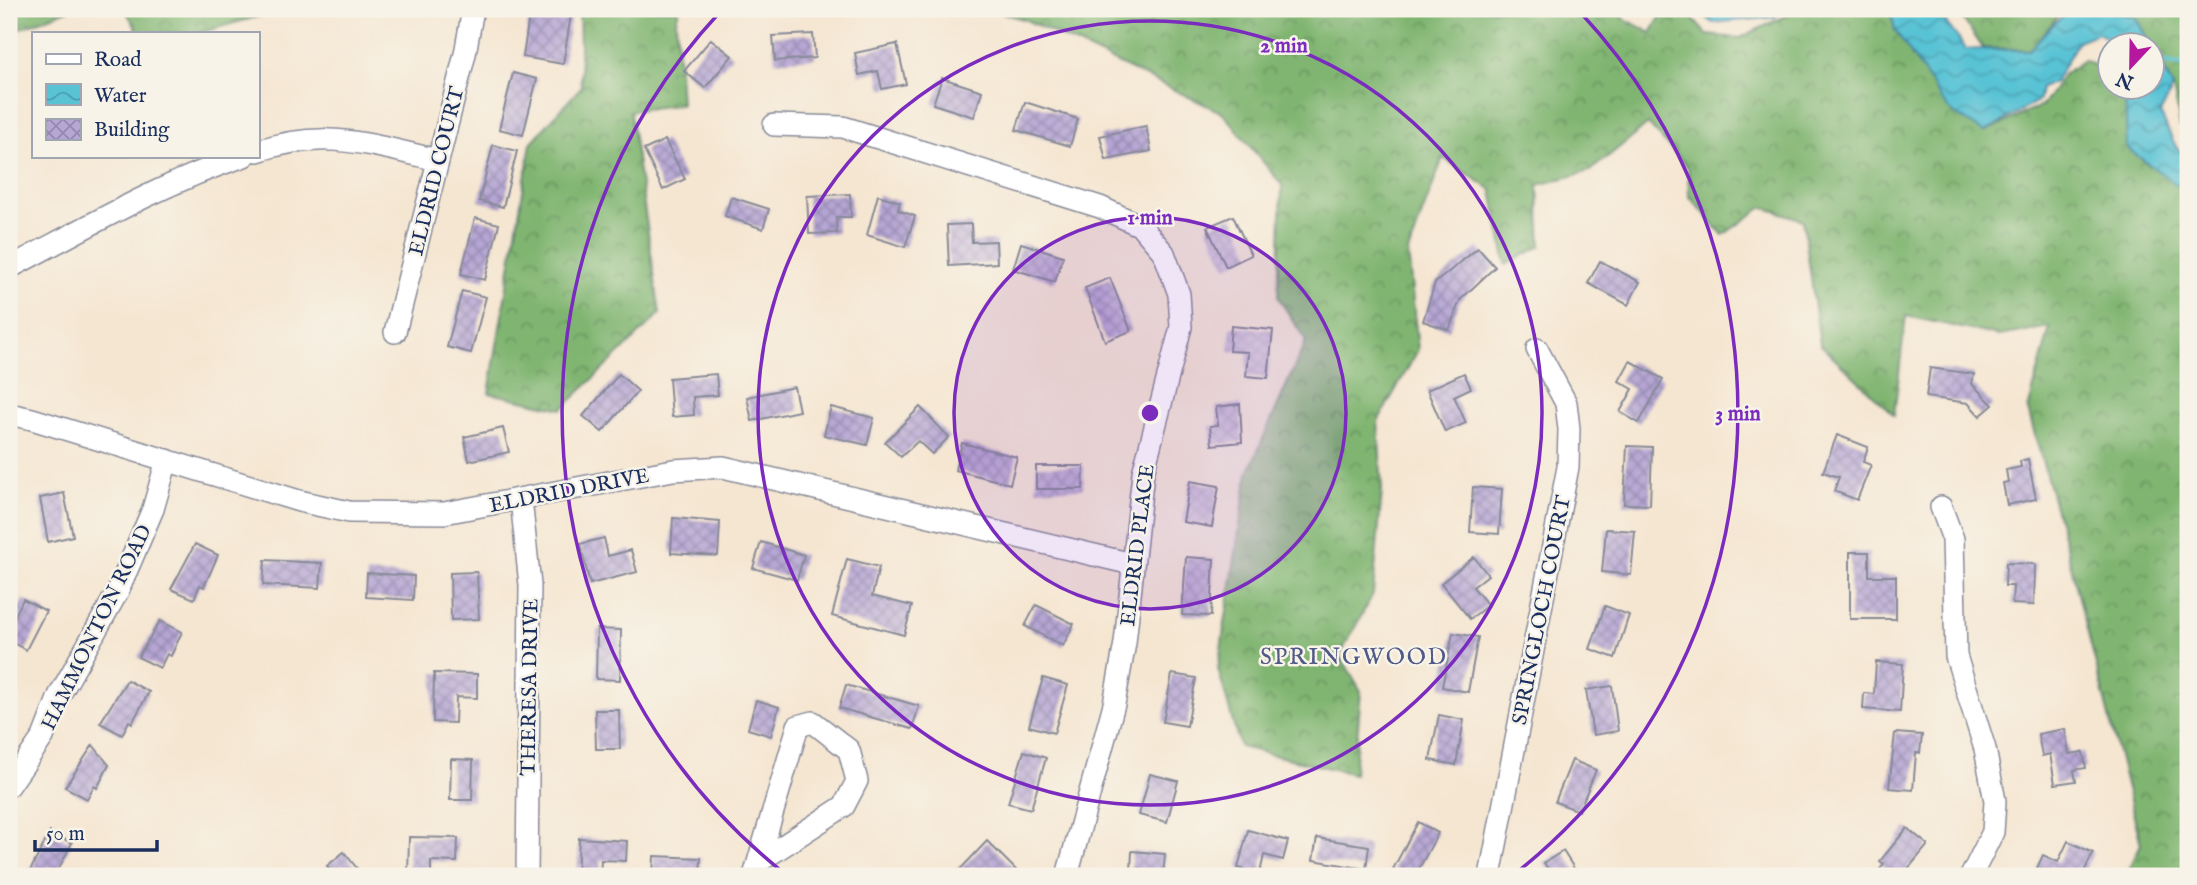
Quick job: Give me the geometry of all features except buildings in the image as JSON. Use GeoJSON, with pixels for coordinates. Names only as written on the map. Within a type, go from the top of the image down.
{"type":"FeatureCollection","features":[{"type":"Feature","properties":{"kind":"street","name":"ELDRID COURT"},"geometry":{"type":"LineString","coordinates":[[395,332],[466,54],[473,9]]}},
{"type":"Feature","properties":{"kind":"street","name":"ELDRID PLACE"},"geometry":{"type":"LineString","coordinates":[[774,125],[843,127],[1100,207],[1141,226],[1164,253],[1179,294],[1181,327],[1143,473],[1125,643],[1114,704],[1067,876]]}},
{"type":"Feature","properties":{"kind":"street"},"geometry":{"type":"LineString","coordinates":[[259,150],[285,142],[341,138],[438,160]]}},
{"type":"Feature","properties":{"kind":"street"},"geometry":{"type":"LineString","coordinates":[[9,268],[108,216],[218,164],[238,158]]}},
{"type":"Feature","properties":{"kind":"street","name":"SPRINGLOCH COURT"},"geometry":{"type":"LineString","coordinates":[[1490,876],[1568,467],[1569,429],[1566,403],[1537,349]]}},
{"type":"Feature","properties":{"kind":"street","name":"ELDRID DRIVE"},"geometry":{"type":"LineString","coordinates":[[9,414],[299,501],[349,512],[444,513],[673,470],[723,467],[1132,564]]}},
{"type":"Feature","properties":{"kind":"street","name":"HAMMONTON ROAD"},"geometry":{"type":"LineString","coordinates":[[9,786],[43,737],[60,696],[118,591],[153,509],[167,460]]}},
{"type":"Feature","properties":{"kind":"street","name":"THERESA DRIVE"},"geometry":{"type":"LineString","coordinates":[[522,499],[530,585],[527,876]]}},
{"type":"Feature","properties":{"kind":"street"},"geometry":{"type":"LineString","coordinates":[[1941,507],[1952,539],[1956,656],[1985,748],[1995,801],[1993,832],[1982,860],[1971,876]]}},
{"type":"Feature","properties":{"kind":"street"},"geometry":{"type":"LineString","coordinates":[[814,722],[849,750],[857,781],[844,806],[757,868],[798,726],[814,722]]}},
{"type":"Feature","properties":{"kind":"green space"},"geometry":{"type":"Polygon","coordinates":[[[9,9],[70,9],[9,33],[9,9]]]}},
{"type":"Feature","properties":{"kind":"green space"},"geometry":{"type":"Polygon","coordinates":[[[125,9],[281,9],[203,32],[138,32],[125,9]]]}},
{"type":"Feature","properties":{"kind":"green space"},"geometry":{"type":"Polygon","coordinates":[[[579,9],[679,9],[676,21],[681,104],[630,111],[660,314],[562,409],[489,393],[531,143],[581,87],[579,9]]]}},
{"type":"Feature","properties":{"kind":"green space"},"geometry":{"type":"Polygon","coordinates":[[[988,9],[1625,9],[1623,18],[1651,33],[1665,9],[1684,9],[1707,35],[1740,38],[1800,9],[1890,9],[1895,30],[1984,132],[2043,105],[2064,74],[2084,60],[2096,66],[2096,102],[2126,102],[2128,148],[2188,193],[2188,876],[2126,876],[2141,844],[2067,550],[2028,410],[2050,327],[1999,336],[1906,316],[1894,415],[1820,344],[1803,220],[1763,207],[1723,235],[1689,196],[1688,167],[1648,124],[1590,171],[1538,185],[1541,246],[1506,265],[1492,190],[1443,158],[1408,252],[1418,350],[1378,421],[1382,490],[1373,594],[1340,655],[1361,691],[1354,774],[1240,747],[1218,669],[1248,473],[1306,341],[1278,297],[1282,185],[1223,113],[1026,20],[988,9]]]}},
{"type":"Feature","properties":{"kind":"green space"},"geometry":{"type":"Polygon","coordinates":[[[1956,9],[2070,9],[2058,16],[2030,50],[1983,48],[1956,9]]]}},
{"type":"Feature","properties":{"kind":"green space"},"geometry":{"type":"Polygon","coordinates":[[[2106,9],[2188,9],[2188,133],[2180,126],[2173,87],[2166,74],[2166,32],[2144,32],[2136,18],[2106,9]]]}},
{"type":"Feature","properties":{"kind":"water"},"geometry":{"type":"Polygon","coordinates":[[[2086,8],[2136,18],[2144,32],[2096,32],[2078,41],[2055,82],[2041,88],[2039,100],[1984,132],[1949,110],[1895,30],[1890,9],[1944,9],[1945,21],[1966,49],[2029,50],[2065,15],[2086,8]]]}},
{"type":"Feature","properties":{"kind":"water"},"geometry":{"type":"Polygon","coordinates":[[[1697,9],[1782,9],[1775,17],[1713,23],[1697,9]]]}},
{"type":"Feature","properties":{"kind":"water"},"geometry":{"type":"Polygon","coordinates":[[[2166,74],[2173,88],[2166,101],[2166,74]]]}},
{"type":"Feature","properties":{"kind":"water"},"geometry":{"type":"Polygon","coordinates":[[[2125,102],[2166,102],[2160,113],[2176,147],[2188,157],[2188,193],[2127,148],[2125,102]]]}},
{"type":"Feature","properties":{"kind":"waterway"},"geometry":{"type":"LineString","coordinates":[[2166,64],[2188,65]]}},
{"type":"Feature","properties":{"kind":"district","name":"SPRINGWOOD"},"geometry":{"type":"Point","coordinates":[1354,656]}}]}
